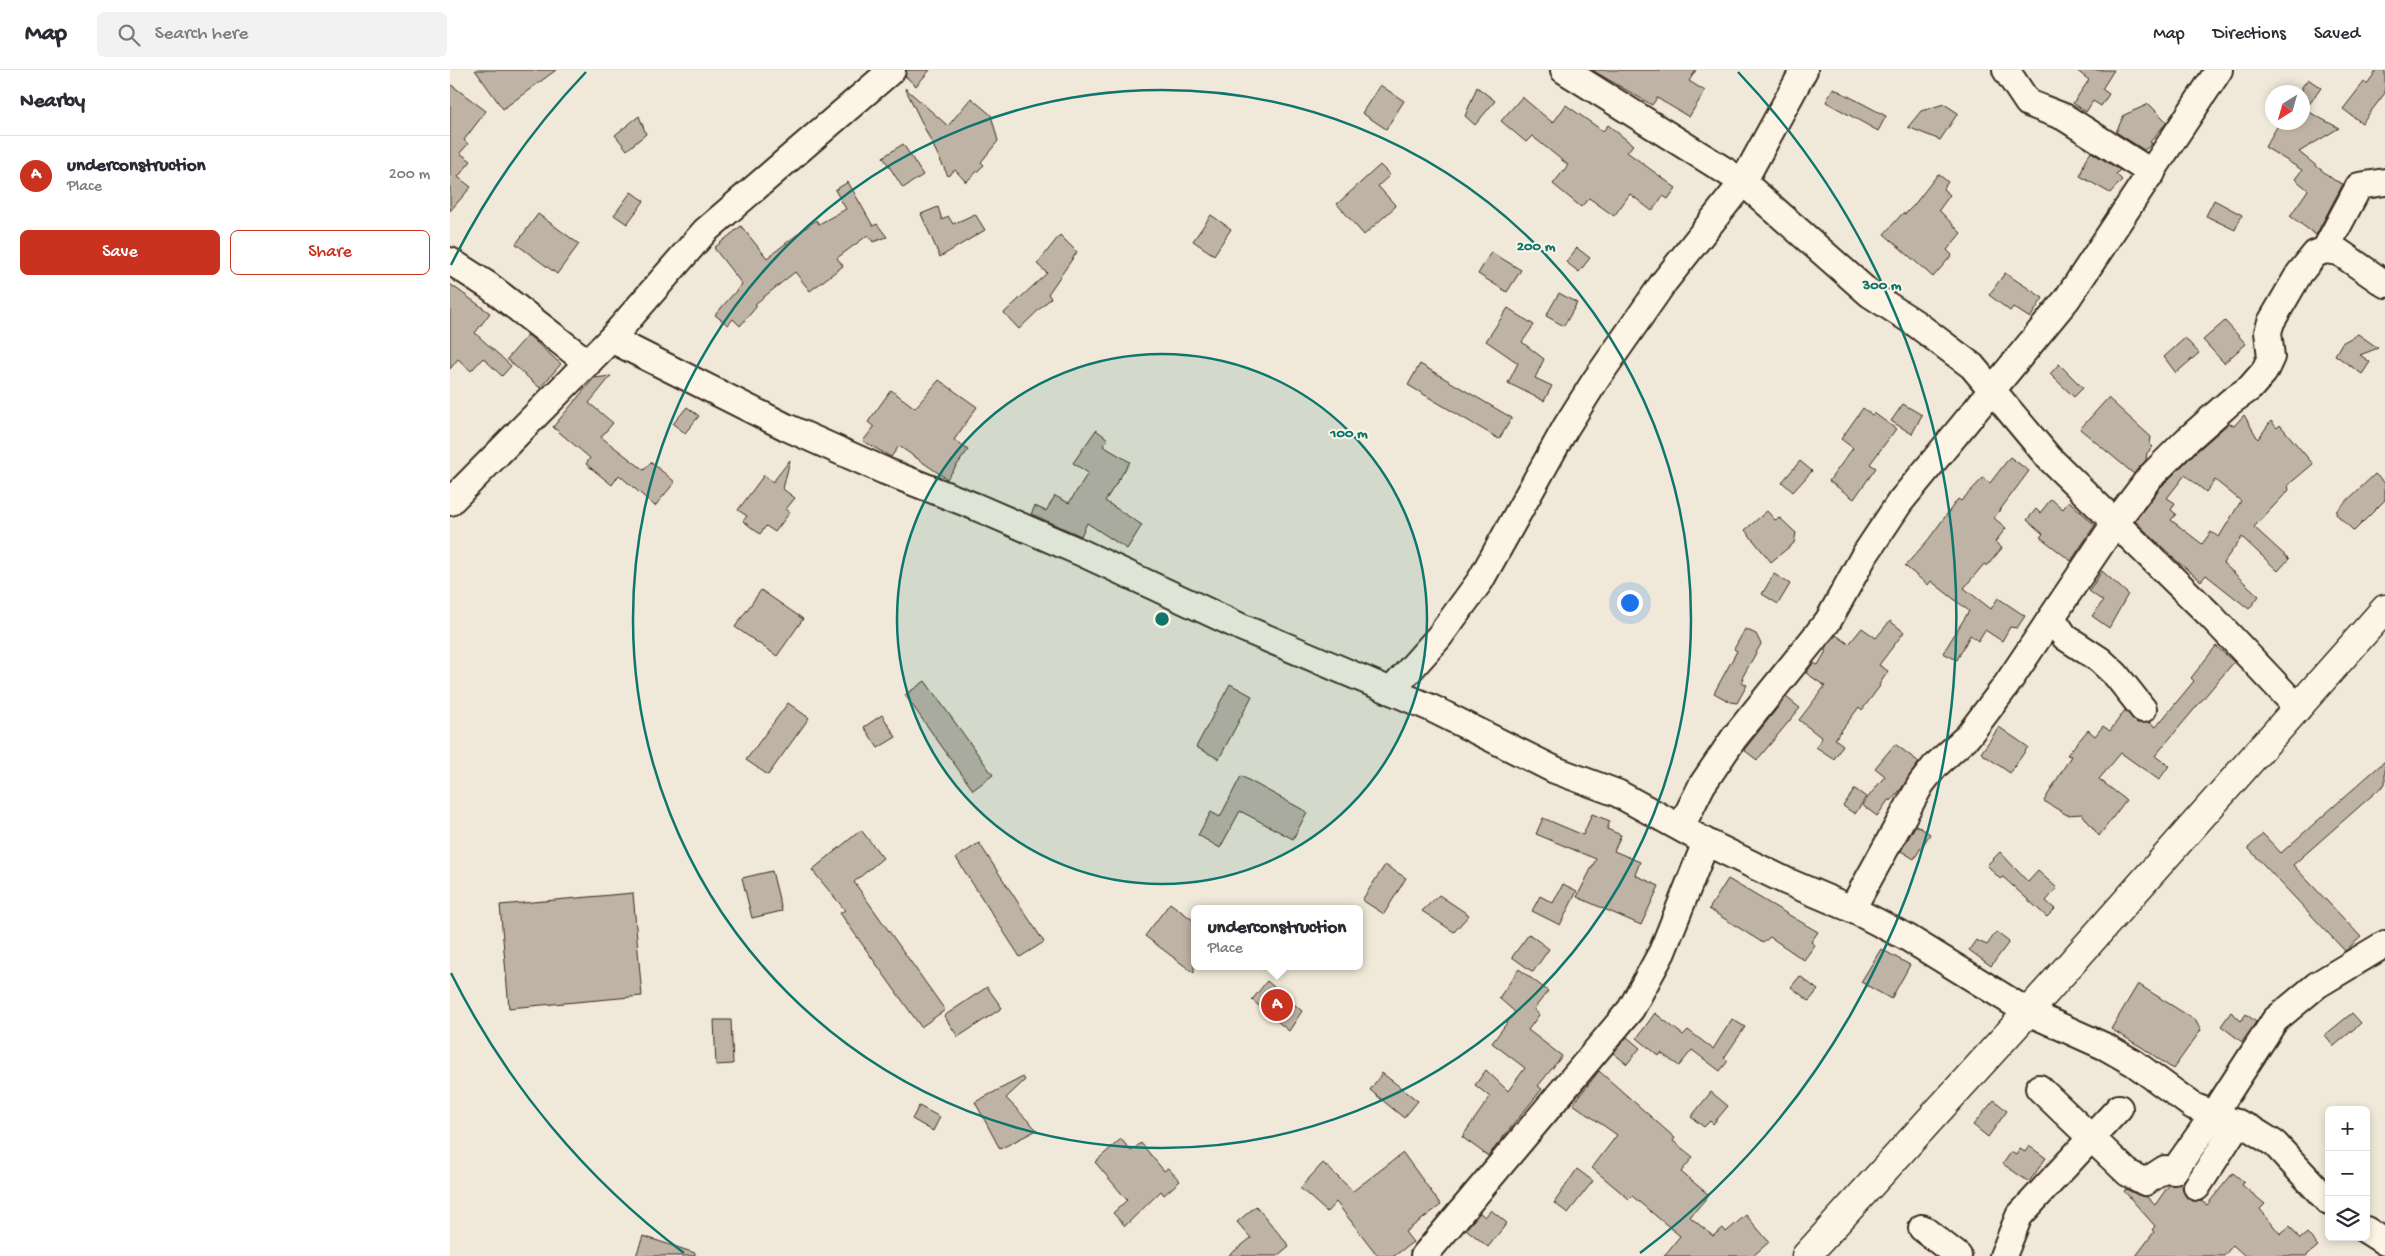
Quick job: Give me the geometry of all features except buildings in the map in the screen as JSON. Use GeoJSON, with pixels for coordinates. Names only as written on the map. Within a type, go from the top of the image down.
{"type":"FeatureCollection","features":[{"type":"Feature","properties":{"kind":"main road"},"geometry":{"type":"LineString","coordinates":[[1806,1256],[2028,1012],[2298,708],[2348,648],[2385,610]]}},
{"type":"Feature","properties":{"kind":"street"},"geometry":{"type":"LineString","coordinates":[[450,502],[588,363],[705,231],[892,70]]}},
{"type":"Feature","properties":{"kind":"street"},"geometry":{"type":"LineString","coordinates":[[1564,70],[1743,182],[1870,294],[1915,323],[1972,366],[2049,458],[2210,615],[2298,708]]}},
{"type":"Feature","properties":{"kind":"street"},"geometry":{"type":"LineString","coordinates":[[1391,691],[1439,637],[1480,581],[1566,427],[1595,381],[1664,282],[1743,182],[1804,70]]}},
{"type":"Feature","properties":{"kind":"street"},"geometry":{"type":"LineString","coordinates":[[2006,70],[2028,103],[2064,117],[2152,172]]}},
{"type":"Feature","properties":{"kind":"street"},"geometry":{"type":"LineString","coordinates":[[1681,827],[1702,785],[1734,738],[1828,621],[1864,556],[1900,502],[2067,299],[2219,70]]}},
{"type":"Feature","properties":{"kind":"street"},"geometry":{"type":"LineString","coordinates":[[2325,250],[2359,186],[2385,182]]}},
{"type":"Feature","properties":{"kind":"street"},"geometry":{"type":"LineString","coordinates":[[1852,909],[1921,784],[1935,766],[1968,736],[2005,687],[2115,523],[2149,478],[2186,441],[2230,402],[2250,388],[2264,372],[2271,357],[2268,332],[2271,322],[2299,274],[2315,254],[2325,250],[2339,252],[2385,284]]}},
{"type":"Feature","properties":{"kind":"street"},"geometry":{"type":"LineString","coordinates":[[450,261],[488,286],[588,363]]}},
{"type":"Feature","properties":{"kind":"street"},"geometry":{"type":"LineString","coordinates":[[611,338],[786,427],[885,471],[1080,552],[1243,628],[1480,731],[1555,770],[1617,793],[1706,842],[1786,881],[1852,909],[1908,938],[2028,1012],[2106,1047],[2134,1063],[2193,1106],[2251,1129],[2274,1144],[2325,1198]]}},
{"type":"Feature","properties":{"kind":"street"},"geometry":{"type":"LineString","coordinates":[[2052,618],[2065,637],[2100,660],[2116,675],[2143,709]]}},
{"type":"Feature","properties":{"kind":"street"},"geometry":{"type":"LineString","coordinates":[[1424,1256],[1631,1009],[1662,952],[1706,842]]}},
{"type":"Feature","properties":{"kind":"street"},"geometry":{"type":"LineString","coordinates":[[2197,1187],[2226,1119],[2275,1020],[2317,985],[2385,944]]}},
{"type":"Feature","properties":{"kind":"street"},"geometry":{"type":"LineString","coordinates":[[2038,1088],[2128,1173],[2145,1182],[2165,1169],[2174,1171],[2226,1119]]}},
{"type":"Feature","properties":{"kind":"street"},"geometry":{"type":"LineString","coordinates":[[2003,1256],[2020,1216],[2119,1108]]}},
{"type":"Feature","properties":{"kind":"street"},"geometry":{"type":"LineString","coordinates":[[1922,1228],[1958,1256]]}},
{"type":"Feature","properties":{"kind":"street"},"geometry":{"type":"LineString","coordinates":[[2370,1233],[2385,1242]]}},
{"type":"Feature","properties":{"kind":"place","name":"underconstruction"},"geometry":{"type":"Point","coordinates":[1277,1005]}}]}
